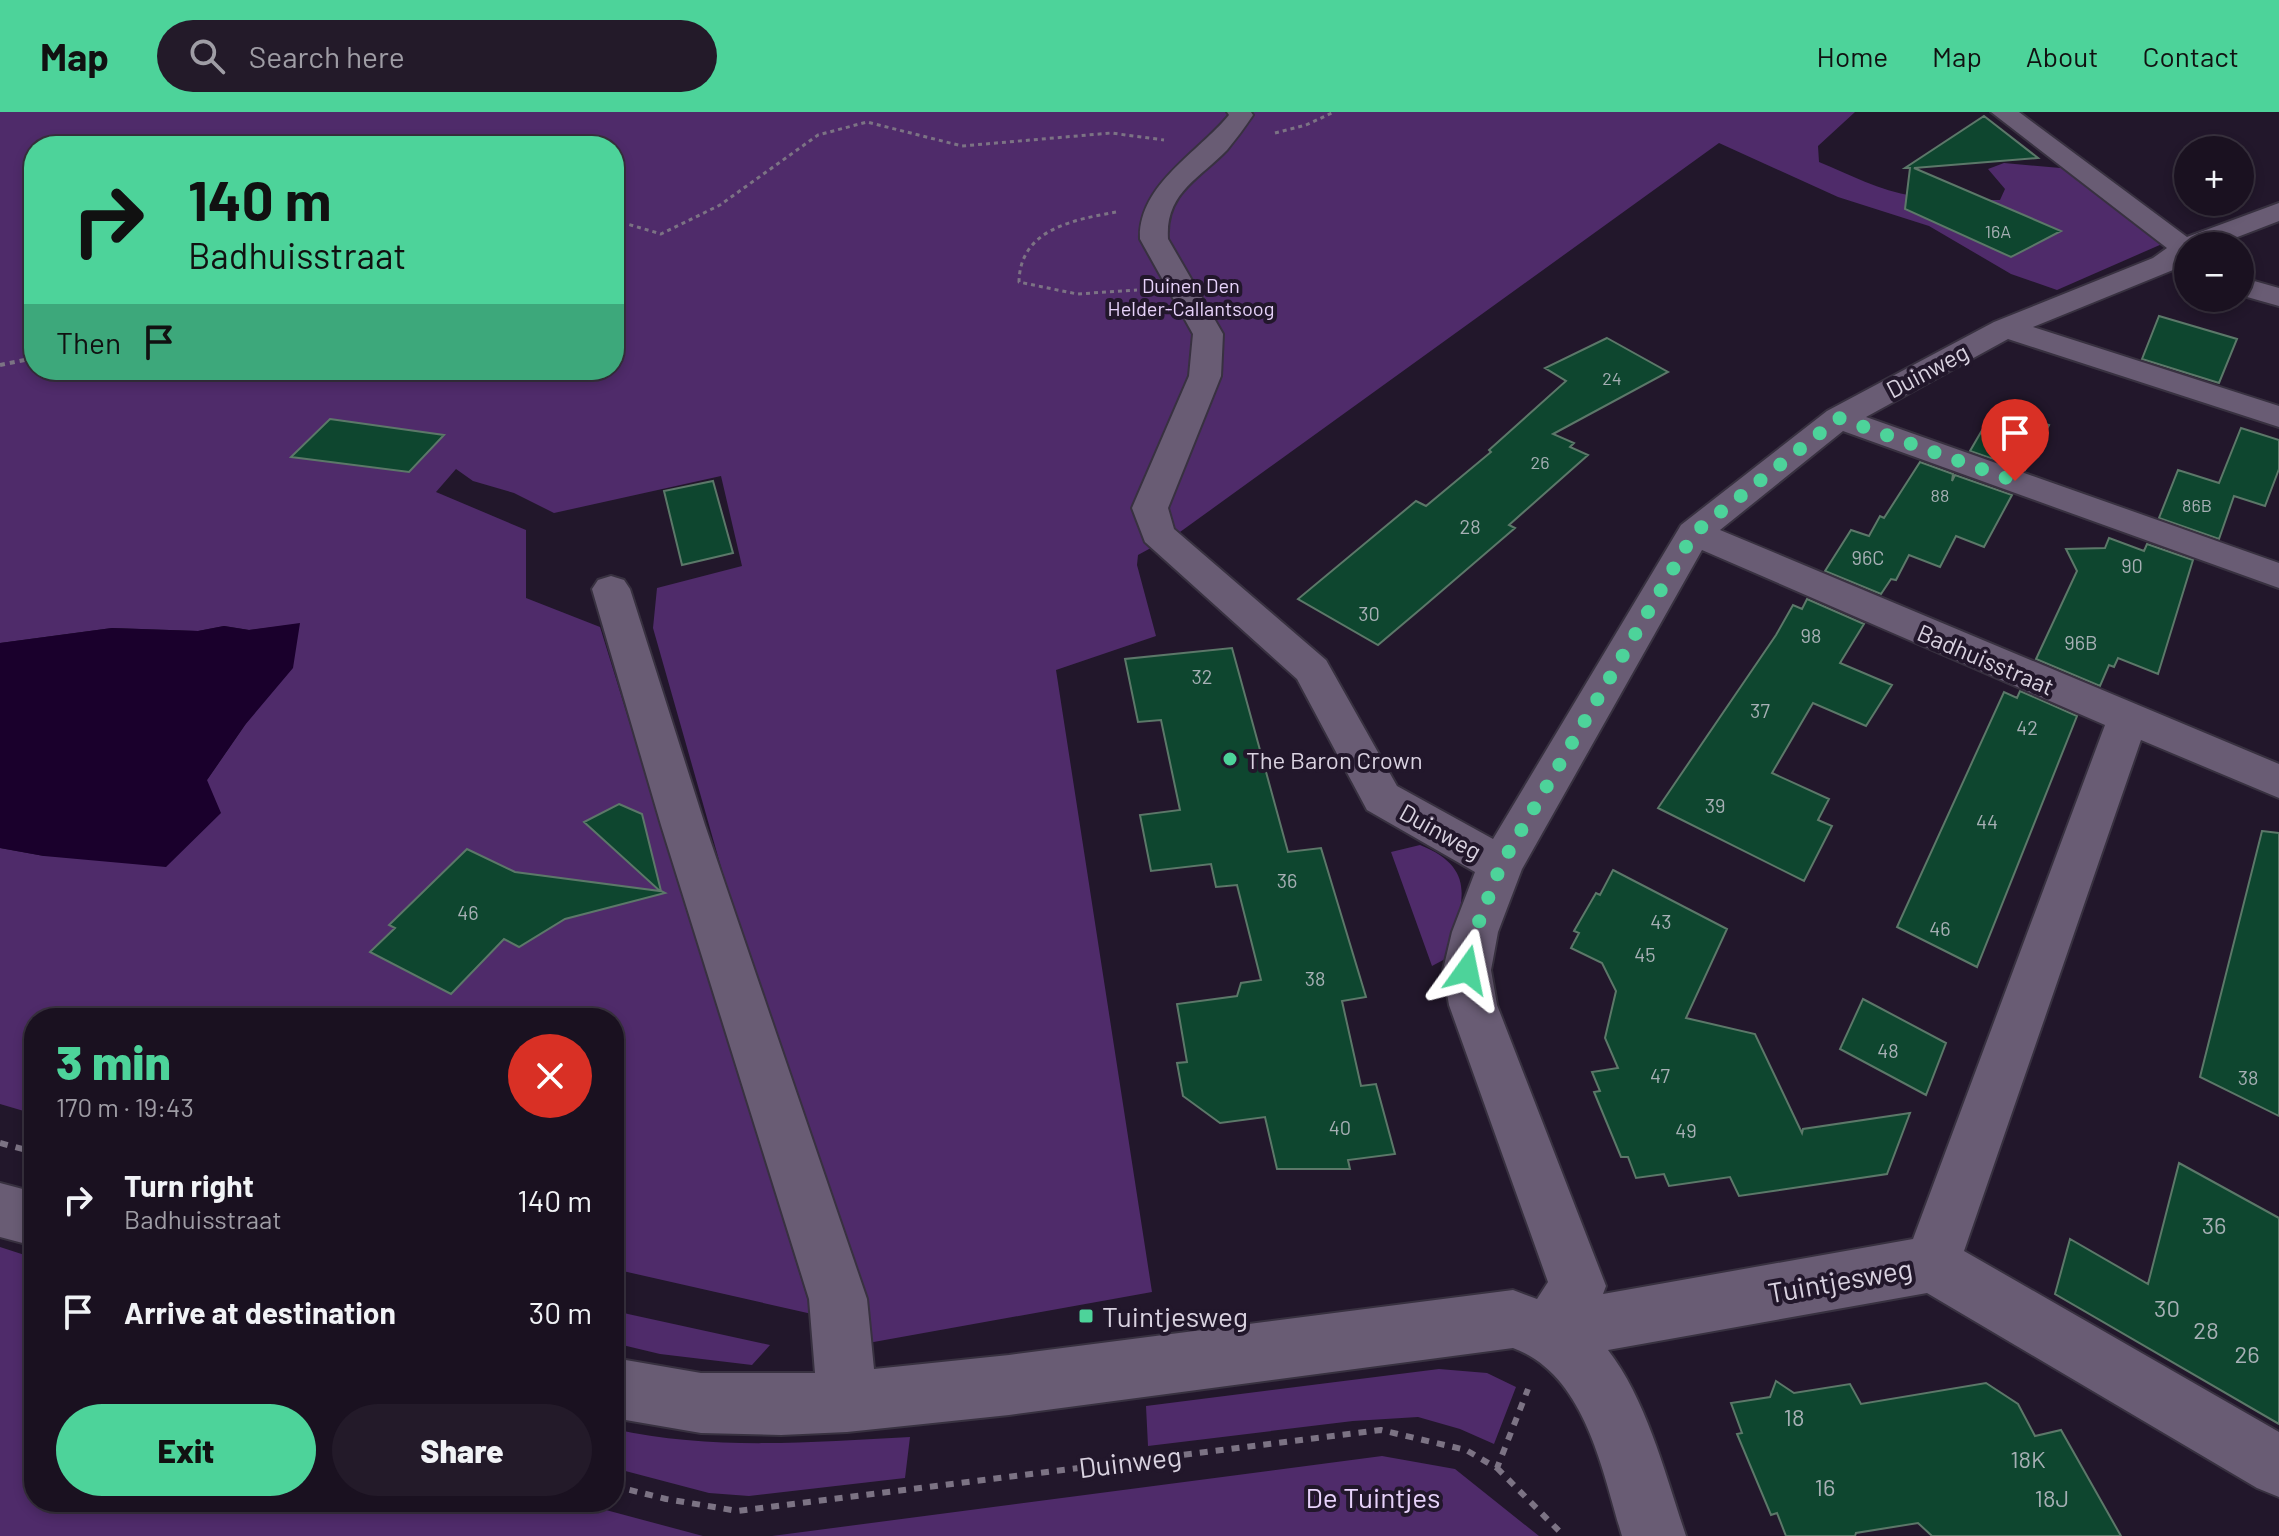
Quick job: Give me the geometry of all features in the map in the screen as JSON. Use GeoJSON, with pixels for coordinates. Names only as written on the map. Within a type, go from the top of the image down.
{"type":"FeatureCollection","features":[{"type":"Feature","properties":{"kind":"street"},"geometry":{"type":"LineString","coordinates":[[1156,212],[1181,176],[1235,126],[1241,115],[1239,112]]}},
{"type":"Feature","properties":{"kind":"street"},"geometry":{"type":"LineString","coordinates":[[2003,112],[2174,249]]}},
{"type":"Feature","properties":{"kind":"street","name":"Duinweg"},"geometry":{"type":"LineString","coordinates":[[2233,232],[2279,211]]}},
{"type":"Feature","properties":{"kind":"street","name":"Duinweg"},"geometry":{"type":"LineString","coordinates":[[1156,212],[1154,239],[1208,334],[1205,376],[1150,508],[1158,534],[1312,670],[1382,798],[1501,865]]}},
{"type":"Feature","properties":{"kind":"street","name":"Duinweg"},"geometry":{"type":"LineString","coordinates":[[1550,1332],[1578,1286],[1473,1005],[1467,970],[1475,932],[1501,865],[1694,533],[1839,418],[2005,328],[2174,258]]}},
{"type":"Feature","properties":{"kind":"street"},"geometry":{"type":"LineString","coordinates":[[2254,290],[2279,297]]}},
{"type":"Feature","properties":{"kind":"street"},"geometry":{"type":"LineString","coordinates":[[2005,328],[2279,417]]}},
{"type":"Feature","properties":{"kind":"street"},"geometry":{"type":"LineString","coordinates":[[1839,418],[2279,576]]}},
{"type":"Feature","properties":{"kind":"street","name":"Badhuisstraat"},"geometry":{"type":"LineString","coordinates":[[1694,533],[2279,782]]}},
{"type":"Feature","properties":{"kind":"street"},"geometry":{"type":"LineString","coordinates":[[611,589],[683,825],[838,1299],[847,1402]]}},
{"type":"Feature","properties":{"kind":"street","name":"Tuintjesweg"},"geometry":{"type":"LineString","coordinates":[[1550,1332],[1932,1264],[2128,719]]}},
{"type":"Feature","properties":{"kind":"street"},"geometry":{"type":"LineString","coordinates":[[0,1210],[24,1216]]}},
{"type":"Feature","properties":{"kind":"street"},"geometry":{"type":"LineString","coordinates":[[1932,1264],[2279,1466]]}},
{"type":"Feature","properties":{"kind":"street"},"geometry":{"type":"LineString","coordinates":[[624,1390],[701,1403],[781,1405],[847,1402],[1009,1385],[1501,1319],[1527,1322],[1550,1332],[1578,1357],[1599,1385],[1654,1536]]}},
{"type":"Feature","properties":{"kind":"path"},"geometry":{"type":"LineString","coordinates":[[624,223],[661,234],[720,205],[818,135],[867,122],[962,146],[1111,133],[1216,146],[1242,146],[1306,125],[1334,112]]}},
{"type":"Feature","properties":{"kind":"path"},"geometry":{"type":"LineString","coordinates":[[1156,212],[1122,211],[1100,215],[1069,222],[1047,232],[1031,245],[1023,259],[1017,271],[1019,282],[1040,290],[1071,294],[1182,288]]}},
{"type":"Feature","properties":{"kind":"path"},"geometry":{"type":"LineString","coordinates":[[0,365],[24,360]]}},
{"type":"Feature","properties":{"kind":"path"},"geometry":{"type":"LineString","coordinates":[[0,1143],[24,1149]]}},
{"type":"Feature","properties":{"kind":"path"},"geometry":{"type":"LineString","coordinates":[[1550,1332],[1497,1468],[1564,1536]]}},
{"type":"Feature","properties":{"kind":"path","name":"Duinweg"},"geometry":{"type":"LineString","coordinates":[[624,1488],[738,1511],[1381,1430],[1466,1450],[1497,1468]]}},
{"type":"Feature","properties":{"kind":"green space","name":"Duinen Den Helder-Callantsoog"},"geometry":{"type":"Polygon","coordinates":[[[0,112],[1855,112],[1818,146],[1819,162],[1901,194],[1956,200],[2000,200],[2005,189],[1988,169],[2004,163],[2072,169],[2162,244],[2057,290],[2011,274],[1929,226],[1838,197],[1719,143],[1180,532],[1138,555],[1137,565],[1156,636],[1056,670],[1152,1292],[857,1345],[653,628],[657,588],[742,566],[721,476],[554,513],[514,493],[473,481],[456,469],[436,492],[526,530],[526,598],[600,627],[812,1314],[624,1271],[624,1008],[24,1008],[24,1111],[0,1104],[0,848],[44,856],[207,780],[245,725],[299,624],[249,630],[224,626],[198,631],[112,628],[0,643],[0,112]]]}},
{"type":"Feature","properties":{"kind":"green space"},"geometry":{"type":"Polygon","coordinates":[[[1420,845],[1452,866],[1462,892],[1447,958],[1432,966],[1391,852],[1420,845]]]}},
{"type":"Feature","properties":{"kind":"green space"},"geometry":{"type":"Polygon","coordinates":[[[0,1247],[24,1255],[24,1512],[613,1512],[703,1536],[0,1536],[0,1247]]]}},
{"type":"Feature","properties":{"kind":"green space"},"geometry":{"type":"Polygon","coordinates":[[[624,1313],[770,1345],[752,1365],[660,1354],[624,1345],[624,1313]]]}},
{"type":"Feature","properties":{"kind":"green space"},"geometry":{"type":"Polygon","coordinates":[[[1439,1369],[1487,1373],[1516,1387],[1494,1444],[1460,1429],[1418,1417],[1353,1421],[1148,1446],[1146,1406],[1439,1369]]]}},
{"type":"Feature","properties":{"kind":"green space"},"geometry":{"type":"Polygon","coordinates":[[[624,1431],[725,1443],[910,1437],[905,1478],[749,1496],[709,1493],[624,1471],[624,1431]]]}},
{"type":"Feature","properties":{"kind":"green space","name":"De Tuintjes"},"geometry":{"type":"Polygon","coordinates":[[[1382,1456],[1455,1469],[1539,1536],[772,1536],[1382,1456]]]}},
{"type":"Feature","properties":{"kind":"shaded area"},"geometry":{"type":"Polygon","coordinates":[[[300,623],[293,668],[245,725],[207,780],[221,813],[166,867],[44,856],[0,848],[0,643],[112,628],[198,631],[224,626],[249,630],[300,623]]]}},
{"type":"Feature","properties":{"kind":"building"},"geometry":{"type":"Polygon","coordinates":[[[1984,116],[2038,158],[1914,168],[2061,231],[2011,257],[1905,209],[1910,168],[1905,168],[1984,116]]]}},
{"type":"Feature","properties":{"kind":"building"},"geometry":{"type":"Polygon","coordinates":[[[2159,316],[2237,339],[2219,383],[2142,359],[2159,316]]]}},
{"type":"Feature","properties":{"kind":"building"},"geometry":{"type":"Polygon","coordinates":[[[1607,338],[1668,372],[1553,434],[1574,443],[1570,447],[1588,455],[1509,525],[1515,528],[1423,607],[1378,645],[1298,599],[1416,501],[1426,506],[1491,452],[1489,450],[1566,381],[1545,368],[1607,338]]]}},
{"type":"Feature","properties":{"kind":"building"},"geometry":{"type":"Polygon","coordinates":[[[2010,412],[2049,425],[2025,470],[1970,451],[1988,420],[1997,423],[2010,412]]]}},
{"type":"Feature","properties":{"kind":"building"},"geometry":{"type":"Polygon","coordinates":[[[330,419],[444,435],[409,472],[291,457],[330,419]]]}},
{"type":"Feature","properties":{"kind":"building"},"geometry":{"type":"Polygon","coordinates":[[[2241,428],[2279,440],[2279,469],[2265,506],[2234,496],[2219,539],[2159,518],[2178,470],[2219,483],[2241,428]]]}},
{"type":"Feature","properties":{"kind":"building"},"geometry":{"type":"Polygon","coordinates":[[[1920,462],[1953,474],[1952,481],[1955,475],[2012,495],[1984,547],[1956,536],[1940,567],[1909,555],[1896,580],[1891,579],[1881,594],[1825,571],[1851,530],[1869,536],[1920,462]]]}},
{"type":"Feature","properties":{"kind":"building"},"geometry":{"type":"Polygon","coordinates":[[[713,481],[733,553],[682,565],[664,491],[713,481]]]}},
{"type":"Feature","properties":{"kind":"building"},"geometry":{"type":"Polygon","coordinates":[[[2109,538],[2144,551],[2147,544],[2193,560],[2158,674],[2118,658],[2114,667],[2109,665],[2100,686],[2036,659],[2077,571],[2066,549],[2105,548],[2109,538]]]}},
{"type":"Feature","properties":{"kind":"building"},"geometry":{"type":"Polygon","coordinates":[[[1807,599],[1864,624],[1840,663],[1892,685],[1866,726],[1813,703],[1772,773],[1829,799],[1818,820],[1832,826],[1804,881],[1658,808],[1776,635],[1793,605],[1802,609],[1807,599]]]}},
{"type":"Feature","properties":{"kind":"building"},"geometry":{"type":"Polygon","coordinates":[[[1232,648],[1288,852],[1321,848],[1366,997],[1342,1001],[1361,1086],[1376,1084],[1395,1154],[1348,1160],[1350,1169],[1277,1169],[1265,1117],[1220,1123],[1183,1096],[1177,1063],[1187,1062],[1177,1004],[1237,996],[1241,983],[1261,980],[1237,885],[1216,887],[1211,864],[1151,871],[1140,815],[1180,810],[1161,720],[1138,722],[1125,659],[1232,648]]]}},
{"type":"Feature","properties":{"kind":"building"},"geometry":{"type":"Polygon","coordinates":[[[2020,691],[2077,716],[1977,967],[1897,927],[2004,692],[2017,698],[2020,691]]]}},
{"type":"Feature","properties":{"kind":"building"},"geometry":{"type":"Polygon","coordinates":[[[619,804],[642,814],[661,891],[665,893],[565,919],[519,947],[504,939],[451,994],[370,952],[395,928],[389,925],[467,849],[515,872],[660,891],[584,822],[619,804]]]}},
{"type":"Feature","properties":{"kind":"building"},"geometry":{"type":"Polygon","coordinates":[[[2262,831],[2279,833],[2279,1116],[2200,1077],[2262,831]]]}},
{"type":"Feature","properties":{"kind":"building"},"geometry":{"type":"Polygon","coordinates":[[[1613,870],[1727,929],[1686,1018],[1755,1034],[1802,1133],[1803,1129],[1910,1113],[1887,1174],[1739,1196],[1730,1177],[1669,1186],[1664,1174],[1636,1178],[1628,1157],[1621,1157],[1594,1092],[1600,1091],[1592,1072],[1618,1068],[1605,1038],[1616,991],[1602,963],[1571,948],[1579,933],[1574,931],[1596,893],[1600,895],[1613,870]]]}},
{"type":"Feature","properties":{"kind":"building"},"geometry":{"type":"Polygon","coordinates":[[[1863,999],[1946,1043],[1926,1095],[1840,1049],[1863,999]]]}},
{"type":"Feature","properties":{"kind":"building"},"geometry":{"type":"Polygon","coordinates":[[[2179,1163],[2279,1218],[2279,1424],[2055,1294],[2070,1239],[2148,1284],[2179,1163]]]}},
{"type":"Feature","properties":{"kind":"building"},"geometry":{"type":"Polygon","coordinates":[[[1776,1381],[1794,1393],[1850,1384],[1861,1404],[1986,1383],[2018,1404],[2035,1436],[2061,1430],[2121,1536],[1932,1536],[1918,1523],[1856,1533],[1855,1536],[1786,1536],[1777,1513],[1771,1515],[1737,1434],[1742,1433],[1731,1403],[1770,1397],[1776,1381]]]}},
{"type":"Feature","properties":{"kind":"place","name":"The Baron Crown"},"geometry":{"type":"Point","coordinates":[1230,759]}},
{"type":"Feature","properties":{"kind":"place","name":"Tuintjesweg"},"geometry":{"type":"Point","coordinates":[1086,1316]}},
{"type":"Feature","properties":{"kind":"route"},"geometry":{"type":"LineString","coordinates":[[1467,970],[1475,932],[1501,865],[1694,533],[1839,418],[2015,481]]}}]}
